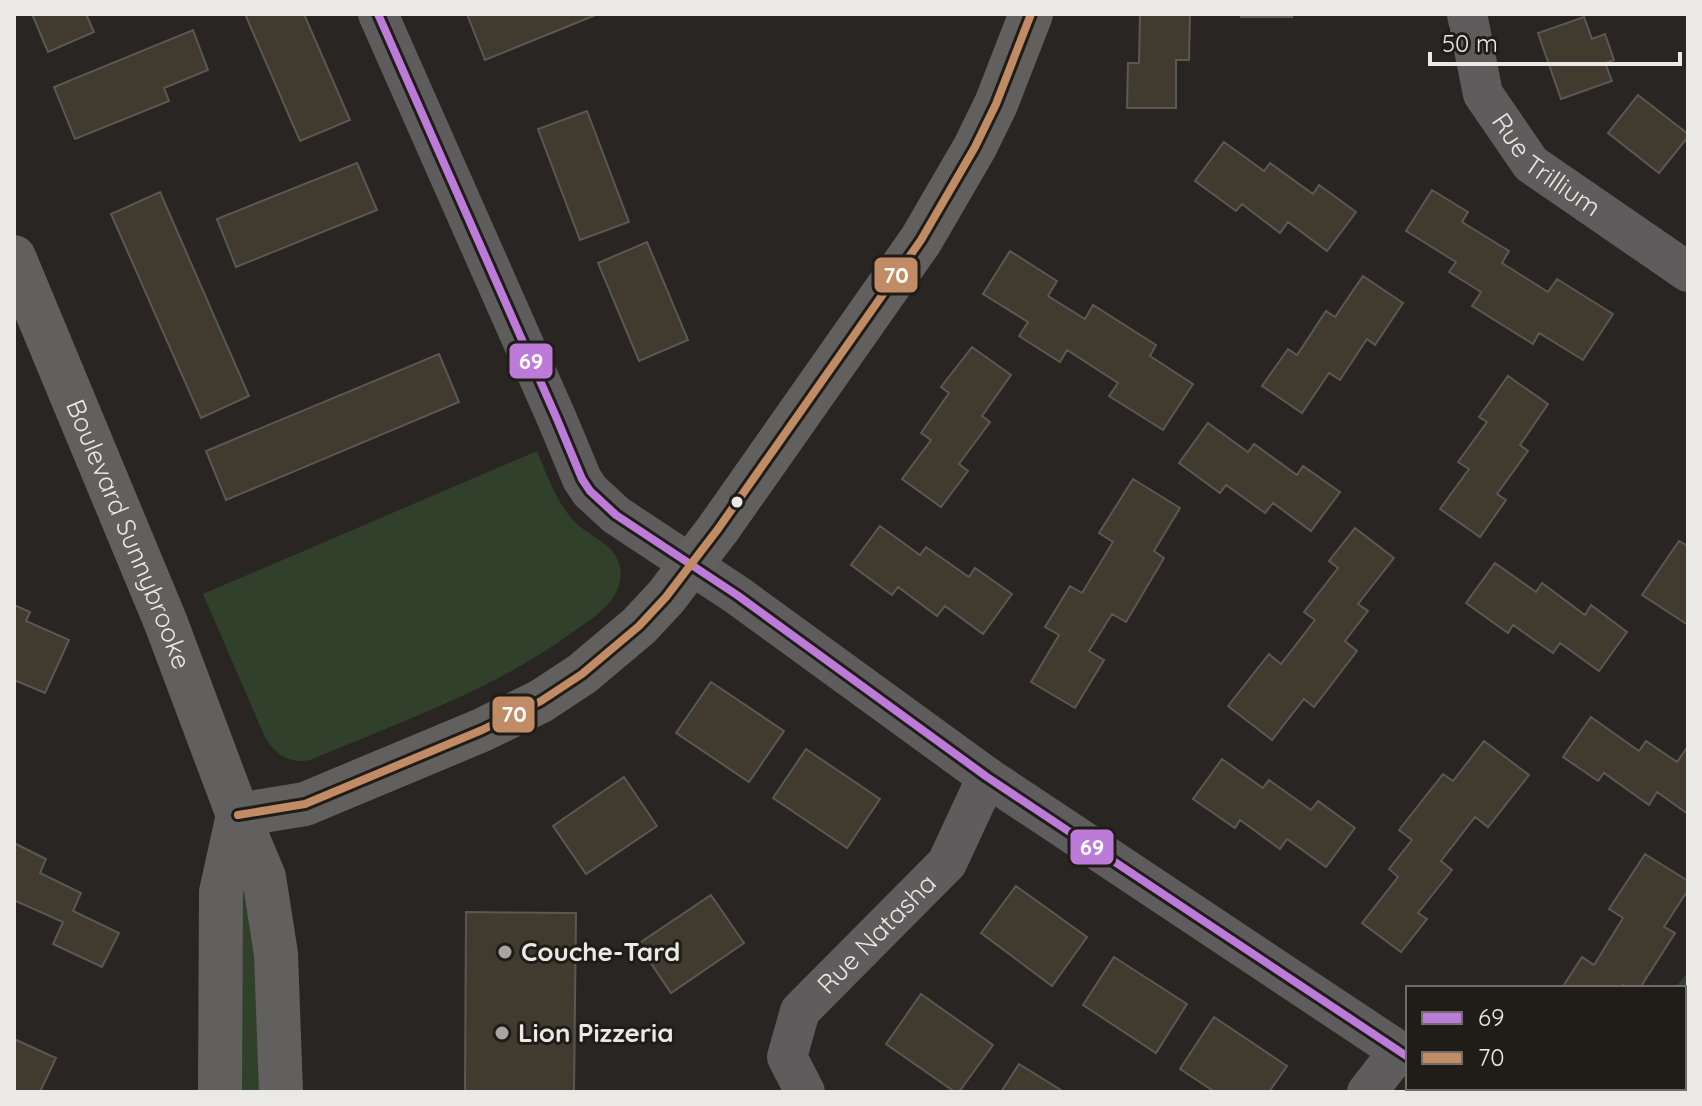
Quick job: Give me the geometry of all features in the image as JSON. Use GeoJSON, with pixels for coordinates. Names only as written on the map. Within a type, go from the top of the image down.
{"type":"FeatureCollection","features":[{"type":"Feature","properties":{"kind":"street"},"geometry":{"type":"LineString","coordinates":[[378,14],[582,479],[590,491],[616,515],[737,595],[987,777],[1404,1054],[1367,1092]]}},
{"type":"Feature","properties":{"kind":"street"},"geometry":{"type":"LineString","coordinates":[[220,1092],[221,892],[238,815],[285,809],[324,797],[482,730],[541,701],[621,643],[658,607],[860,330],[921,240],[990,117],[1031,14]]}},
{"type":"Feature","properties":{"kind":"street","name":"Rue Trillium"},"geometry":{"type":"LineString","coordinates":[[1467,14],[1483,94],[1531,164],[1688,272]]}},
{"type":"Feature","properties":{"kind":"street","name":"Boulevard Sunnybrooke"},"geometry":{"type":"LineString","coordinates":[[17,272],[166,623],[264,877],[279,989],[281,1092]]}},
{"type":"Feature","properties":{"kind":"street","name":"Rue Natasha"},"geometry":{"type":"LineString","coordinates":[[805,1092],[787,1057],[800,1011],[947,863],[987,777]]}},
{"type":"Feature","properties":{"kind":"green space"},"geometry":{"type":"Polygon","coordinates":[[[537,451],[564,509],[578,525],[609,547],[618,559],[620,578],[610,601],[590,620],[543,653],[446,704],[310,760],[296,761],[273,749],[203,594],[537,451]]]}},
{"type":"Feature","properties":{"kind":"green space"},"geometry":{"type":"Polygon","coordinates":[[[247,889],[255,943],[261,1092],[240,1092],[239,890],[247,889]]]}},
{"type":"Feature","properties":{"kind":"green space"},"geometry":{"type":"Polygon","coordinates":[[[1688,972],[1688,1092],[1591,1092],[1686,1090],[1686,986],[1677,986],[1688,972]]]}},
{"type":"Feature","properties":{"kind":"building"},"geometry":{"type":"Polygon","coordinates":[[[32,14],[86,14],[94,32],[48,52],[32,14]]]}},
{"type":"Feature","properties":{"kind":"building"},"geometry":{"type":"Polygon","coordinates":[[[245,14],[304,14],[350,120],[300,141],[245,14]]]}},
{"type":"Feature","properties":{"kind":"building"},"geometry":{"type":"Polygon","coordinates":[[[467,14],[598,14],[485,60],[467,14]]]}},
{"type":"Feature","properties":{"kind":"building"},"geometry":{"type":"Polygon","coordinates":[[[1140,14],[1190,14],[1189,60],[1176,60],[1176,108],[1127,108],[1128,63],[1139,63],[1140,14]]]}},
{"type":"Feature","properties":{"kind":"building"},"geometry":{"type":"Polygon","coordinates":[[[1241,14],[1292,14],[1292,17],[1241,17],[1241,14]]]}},
{"type":"Feature","properties":{"kind":"building"},"geometry":{"type":"Polygon","coordinates":[[[1584,17],[1592,39],[1605,34],[1614,60],[1605,63],[1612,81],[1561,99],[1538,33],[1584,17]]]}},
{"type":"Feature","properties":{"kind":"building"},"geometry":{"type":"Polygon","coordinates":[[[193,30],[208,70],[164,88],[169,101],[75,139],[54,87],[193,30]]]}},
{"type":"Feature","properties":{"kind":"building"},"geometry":{"type":"Polygon","coordinates":[[[1638,95],[1688,134],[1659,173],[1608,133],[1638,95]]]}},
{"type":"Feature","properties":{"kind":"building"},"geometry":{"type":"Polygon","coordinates":[[[587,111],[629,222],[580,240],[538,129],[587,111]]]}},
{"type":"Feature","properties":{"kind":"building"},"geometry":{"type":"Polygon","coordinates":[[[1224,142],[1264,171],[1270,163],[1313,194],[1319,185],[1356,212],[1327,251],[1288,222],[1280,233],[1242,204],[1236,211],[1195,181],[1224,142]]]}},
{"type":"Feature","properties":{"kind":"building"},"geometry":{"type":"Polygon","coordinates":[[[357,163],[377,210],[236,267],[217,219],[357,163]]]}},
{"type":"Feature","properties":{"kind":"building"},"geometry":{"type":"Polygon","coordinates":[[[1432,190],[1468,212],[1462,222],[1509,251],[1502,263],[1548,292],[1557,279],[1613,314],[1583,360],[1539,333],[1533,344],[1472,306],[1481,292],[1449,272],[1456,262],[1406,231],[1432,190]]]}},
{"type":"Feature","properties":{"kind":"building"},"geometry":{"type":"Polygon","coordinates":[[[160,192],[249,396],[201,418],[111,214],[160,192]]]}},
{"type":"Feature","properties":{"kind":"building"},"geometry":{"type":"Polygon","coordinates":[[[647,242],[688,340],[639,361],[598,263],[647,242]]]}},
{"type":"Feature","properties":{"kind":"building"},"geometry":{"type":"Polygon","coordinates":[[[1010,251],[1057,281],[1048,296],[1085,319],[1093,305],[1156,345],[1150,356],[1193,384],[1163,430],[1109,396],[1118,383],[1067,350],[1060,362],[1019,336],[1028,322],[983,294],[1010,251]]]}},
{"type":"Feature","properties":{"kind":"building"},"geometry":{"type":"Polygon","coordinates":[[[1363,276],[1403,303],[1375,345],[1367,339],[1340,380],[1329,373],[1302,413],[1262,386],[1288,349],[1297,355],[1326,311],[1335,317],[1363,276]]]}},
{"type":"Feature","properties":{"kind":"building"},"geometry":{"type":"Polygon","coordinates":[[[972,347],[1011,375],[982,416],[990,422],[959,464],[968,471],[941,507],[902,479],[931,440],[921,433],[949,393],[941,387],[972,347]]]}},
{"type":"Feature","properties":{"kind":"building"},"geometry":{"type":"Polygon","coordinates":[[[439,354],[459,402],[226,500],[206,451],[439,354]]]}},
{"type":"Feature","properties":{"kind":"building"},"geometry":{"type":"Polygon","coordinates":[[[1508,376],[1548,404],[1520,445],[1528,451],[1497,494],[1506,500],[1480,537],[1440,509],[1469,469],[1458,462],[1487,422],[1479,417],[1508,376]]]}},
{"type":"Feature","properties":{"kind":"building"},"geometry":{"type":"Polygon","coordinates":[[[1208,423],[1248,452],[1254,444],[1297,475],[1303,466],[1340,492],[1311,531],[1273,503],[1265,513],[1226,485],[1220,493],[1179,463],[1208,423]]]}},
{"type":"Feature","properties":{"kind":"building"},"geometry":{"type":"Polygon","coordinates":[[[1133,479],[1180,508],[1154,551],[1164,558],[1126,622],[1112,614],[1089,651],[1104,660],[1075,708],[1031,682],[1059,635],[1045,627],[1070,586],[1082,593],[1113,542],[1099,533],[1133,479]]]}},
{"type":"Feature","properties":{"kind":"building"},"geometry":{"type":"Polygon","coordinates":[[[880,526],[920,555],[926,547],[969,577],[975,568],[1012,594],[983,634],[945,606],[937,616],[898,587],[892,595],[851,565],[880,526]]]}},
{"type":"Feature","properties":{"kind":"building"},"geometry":{"type":"Polygon","coordinates":[[[1355,528],[1394,558],[1358,604],[1368,611],[1345,641],[1357,651],[1314,707],[1304,699],[1272,740],[1228,706],[1269,654],[1281,664],[1315,620],[1304,612],[1338,568],[1329,561],[1355,528]]]}},
{"type":"Feature","properties":{"kind":"building"},"geometry":{"type":"Polygon","coordinates":[[[1679,541],[1688,546],[1688,625],[1642,595],[1679,541]]]}},
{"type":"Feature","properties":{"kind":"building"},"geometry":{"type":"Polygon","coordinates":[[[1495,563],[1536,592],[1542,583],[1585,615],[1591,605],[1627,632],[1599,671],[1560,643],[1553,653],[1513,625],[1508,633],[1466,603],[1495,563]]]}},
{"type":"Feature","properties":{"kind":"building"},"geometry":{"type":"Polygon","coordinates":[[[14,605],[30,612],[26,621],[69,640],[45,693],[14,680],[14,605]]]}},
{"type":"Feature","properties":{"kind":"building"},"geometry":{"type":"Polygon","coordinates":[[[711,682],[784,731],[749,782],[676,733],[711,682]]]}},
{"type":"Feature","properties":{"kind":"building"},"geometry":{"type":"Polygon","coordinates":[[[1591,717],[1639,751],[1646,741],[1677,762],[1686,749],[1688,751],[1688,814],[1657,792],[1649,805],[1604,773],[1598,781],[1563,757],[1591,717]]]}},
{"type":"Feature","properties":{"kind":"building"},"geometry":{"type":"Polygon","coordinates":[[[1484,741],[1529,775],[1488,827],[1475,817],[1441,861],[1452,870],[1418,913],[1427,919],[1401,952],[1362,923],[1398,877],[1389,869],[1412,840],[1399,830],[1443,774],[1453,781],[1484,741]]]}},
{"type":"Feature","properties":{"kind":"building"},"geometry":{"type":"Polygon","coordinates":[[[806,749],[880,799],[847,848],[773,798],[806,749]]]}},
{"type":"Feature","properties":{"kind":"building"},"geometry":{"type":"Polygon","coordinates":[[[1222,759],[1263,788],[1269,780],[1311,810],[1318,801],[1355,828],[1326,867],[1287,839],[1280,849],[1240,820],[1235,828],[1193,799],[1222,759]]]}},
{"type":"Feature","properties":{"kind":"building"},"geometry":{"type":"Polygon","coordinates":[[[624,777],[657,826],[586,874],[553,826],[624,777]]]}},
{"type":"Feature","properties":{"kind":"building"},"geometry":{"type":"Polygon","coordinates":[[[14,843],[46,859],[40,873],[81,893],[73,911],[119,933],[102,967],[53,944],[63,922],[16,901],[14,905],[14,843]]]}},
{"type":"Feature","properties":{"kind":"building"},"geometry":{"type":"Polygon","coordinates":[[[1645,854],[1688,881],[1688,890],[1664,927],[1675,933],[1641,986],[1563,986],[1582,957],[1594,965],[1623,918],[1609,909],[1645,854]]]}},
{"type":"Feature","properties":{"kind":"building"},"geometry":{"type":"Polygon","coordinates":[[[1016,886],[1087,937],[1052,986],[981,933],[1016,886]]]}},
{"type":"Feature","properties":{"kind":"building"},"geometry":{"type":"Polygon","coordinates":[[[711,895],[744,943],[671,993],[638,944],[711,895]]]}},
{"type":"Feature","properties":{"kind":"building"},"geometry":{"type":"Polygon","coordinates":[[[466,912],[576,913],[574,1092],[465,1092],[466,912]]]}},
{"type":"Feature","properties":{"kind":"building"},"geometry":{"type":"Polygon","coordinates":[[[1114,957],[1187,1004],[1156,1053],[1083,1005],[1114,957]]]}},
{"type":"Feature","properties":{"kind":"building"},"geometry":{"type":"Polygon","coordinates":[[[921,994],[993,1045],[959,1092],[886,1044],[921,994]]]}},
{"type":"Feature","properties":{"kind":"building"},"geometry":{"type":"Polygon","coordinates":[[[1214,1017],[1287,1066],[1269,1092],[1215,1092],[1180,1069],[1214,1017]]]}},
{"type":"Feature","properties":{"kind":"building"},"geometry":{"type":"Polygon","coordinates":[[[14,1039],[56,1058],[40,1092],[14,1092],[14,1039]]]}},
{"type":"Feature","properties":{"kind":"building"},"geometry":{"type":"Polygon","coordinates":[[[1019,1064],[1064,1092],[1001,1092],[1019,1064]]]}},
{"type":"Feature","properties":{"kind":"transit line","name":"69"},"geometry":{"type":"LineString","coordinates":[[378,14],[582,479],[590,491],[616,515],[737,595],[987,777],[1406,1056]]}},
{"type":"Feature","properties":{"kind":"transit line","name":"70"},"geometry":{"type":"LineString","coordinates":[[238,815],[305,804],[482,730],[541,701],[582,674],[639,626],[666,597],[718,529],[921,240],[996,104],[1031,14]]}},
{"type":"Feature","properties":{"kind":"place","name":"Couche-Tard"},"geometry":{"type":"Point","coordinates":[505,952]}},
{"type":"Feature","properties":{"kind":"place","name":"Lion Pizzeria"},"geometry":{"type":"Point","coordinates":[502,1033]}}]}
